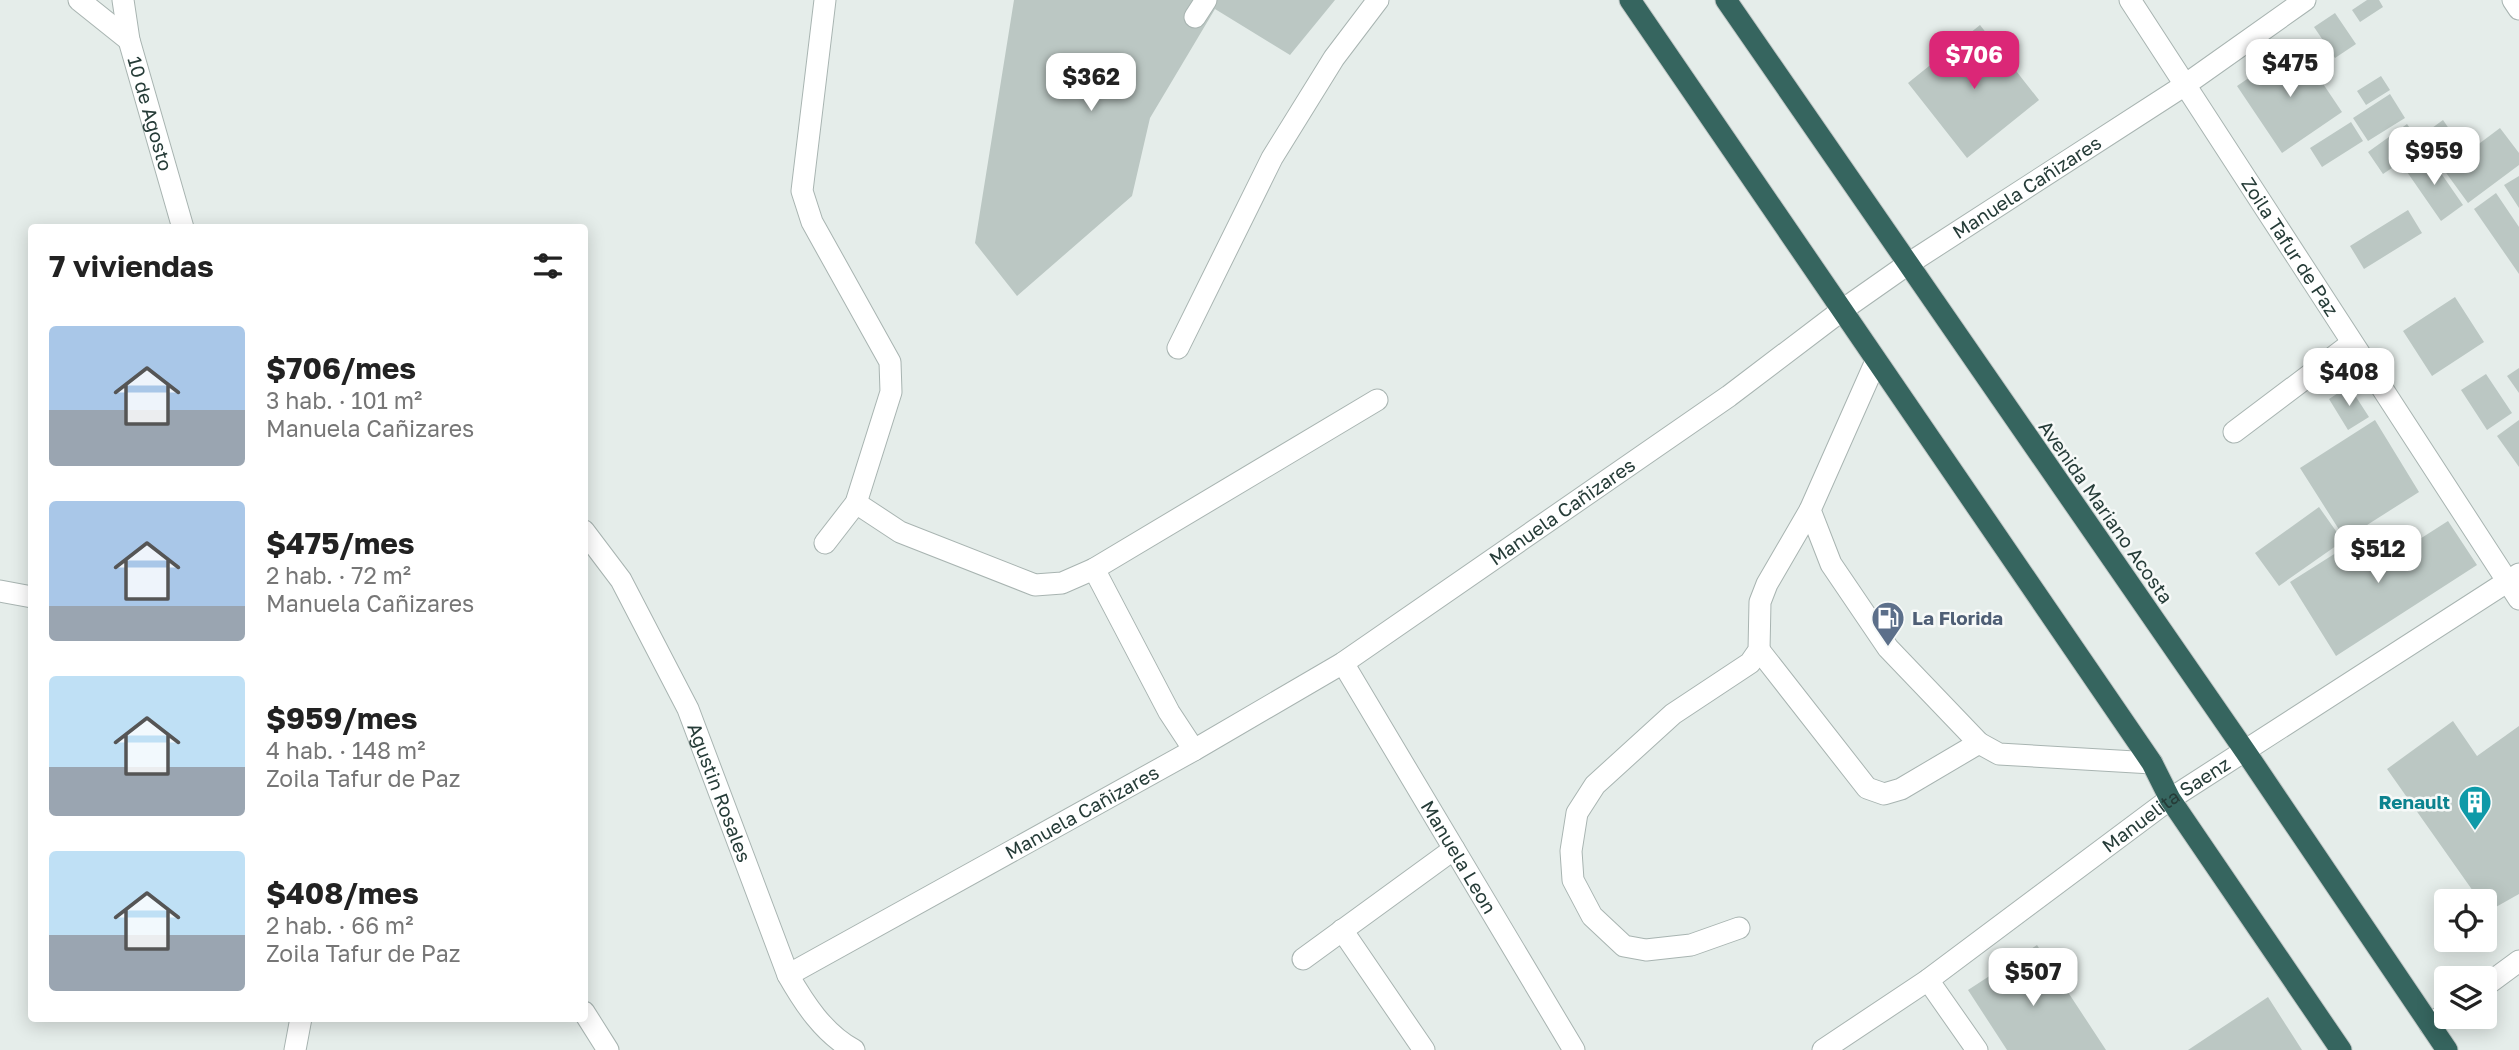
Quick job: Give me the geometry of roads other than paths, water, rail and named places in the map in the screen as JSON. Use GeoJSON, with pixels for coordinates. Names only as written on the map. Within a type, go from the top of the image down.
{"type":"FeatureCollection","features":[{"type":"Feature","properties":{"kind":"highway"},"geometry":{"type":"LineString","coordinates":[[1629,0],[2152,763],[2170,799],[2341,1050]]}},
{"type":"Feature","properties":{"kind":"highway","name":"Avenida Mariano Acosta"},"geometry":{"type":"LineString","coordinates":[[1726,0],[2245,751],[2434,1013]]}},
{"type":"Feature","properties":{"kind":"highway","name":"Avenida Mariano Acosta"},"geometry":{"type":"LineString","coordinates":[[2441,1029],[2447,1050]]}},
{"type":"Feature","properties":{"kind":"street"},"geometry":{"type":"LineString","coordinates":[[79,0],[129,40]]}},
{"type":"Feature","properties":{"kind":"street","name":"10 de Agosto"},"geometry":{"type":"LineString","coordinates":[[123,0],[129,40],[182,224]]}},
{"type":"Feature","properties":{"kind":"street"},"geometry":{"type":"LineString","coordinates":[[825,0],[802,191],[812,222],[890,362],[891,392],[856,503],[825,543]]}},
{"type":"Feature","properties":{"kind":"street"},"geometry":{"type":"LineString","coordinates":[[1178,348],[1272,158],[1334,58],[1378,0]]}},
{"type":"Feature","properties":{"kind":"street","name":"Zoila Tafur de Paz"},"geometry":{"type":"LineString","coordinates":[[2130,0],[2352,344],[2515,585]]}},
{"type":"Feature","properties":{"kind":"street","name":"Manuela Cañizares"},"geometry":{"type":"LineString","coordinates":[[788,975],[1194,750],[1343,663],[1729,396],[1908,264],[2185,85],[2305,0]]}},
{"type":"Feature","properties":{"kind":"street"},"geometry":{"type":"LineString","coordinates":[[2513,0],[2519,9]]}},
{"type":"Feature","properties":{"kind":"street"},"geometry":{"type":"LineString","coordinates":[[2234,432],[2352,344]]}},
{"type":"Feature","properties":{"kind":"street"},"geometry":{"type":"LineString","coordinates":[[1739,928],[1691,945],[1646,950],[1624,946],[1592,916],[1573,880],[1571,851],[1577,813],[1595,785],[1673,714],[1750,663],[1759,650],[1760,602],[1767,584],[1810,510],[1876,361]]}},
{"type":"Feature","properties":{"kind":"street"},"geometry":{"type":"LineString","coordinates":[[856,503],[900,532],[1035,585],[1062,583],[1094,569],[1377,400]]}},
{"type":"Feature","properties":{"kind":"street"},"geometry":{"type":"LineString","coordinates":[[1810,510],[1831,564],[1888,648],[1979,743],[2000,754],[2152,763]]}},
{"type":"Feature","properties":{"kind":"street","name":"Agustin Rosales"},"geometry":{"type":"LineString","coordinates":[[588,536],[621,580],[688,709],[788,975],[808,1010],[846,1046],[854,1050]]}},
{"type":"Feature","properties":{"kind":"street"},"geometry":{"type":"LineString","coordinates":[[1094,569],[1169,712],[1194,750]]}},
{"type":"Feature","properties":{"kind":"street","name":"Manuelita Saenz"},"geometry":{"type":"LineString","coordinates":[[1823,1050],[1928,980],[2170,799],[2515,585]]}},
{"type":"Feature","properties":{"kind":"street"},"geometry":{"type":"LineString","coordinates":[[0,591],[28,596]]}},
{"type":"Feature","properties":{"kind":"street"},"geometry":{"type":"LineString","coordinates":[[1759,650],[1867,788],[1884,794],[1901,789],[1979,743]]}},
{"type":"Feature","properties":{"kind":"street","name":"Manuela Leon"},"geometry":{"type":"LineString","coordinates":[[1343,663],[1574,1050]]}},
{"type":"Feature","properties":{"kind":"street"},"geometry":{"type":"LineString","coordinates":[[1303,959],[1454,849]]}},
{"type":"Feature","properties":{"kind":"street"},"geometry":{"type":"LineString","coordinates":[[1342,930],[1424,1050]]}},
{"type":"Feature","properties":{"kind":"street"},"geometry":{"type":"LineString","coordinates":[[2497,977],[2519,961]]}},
{"type":"Feature","properties":{"kind":"street"},"geometry":{"type":"LineString","coordinates":[[1928,980],[1977,1050]]}},
{"type":"Feature","properties":{"kind":"street"},"geometry":{"type":"LineString","coordinates":[[588,1018],[608,1050]]}},
{"type":"Feature","properties":{"kind":"street"},"geometry":{"type":"LineString","coordinates":[[295,1050],[300,1022]]}},
{"type":"Feature","properties":{"kind":"place","name":"La Florida"},"geometry":{"type":"Point","coordinates":[1888,648]}},
{"type":"Feature","properties":{"kind":"place","name":"Renault"},"geometry":{"type":"Point","coordinates":[2475,832]}}]}
